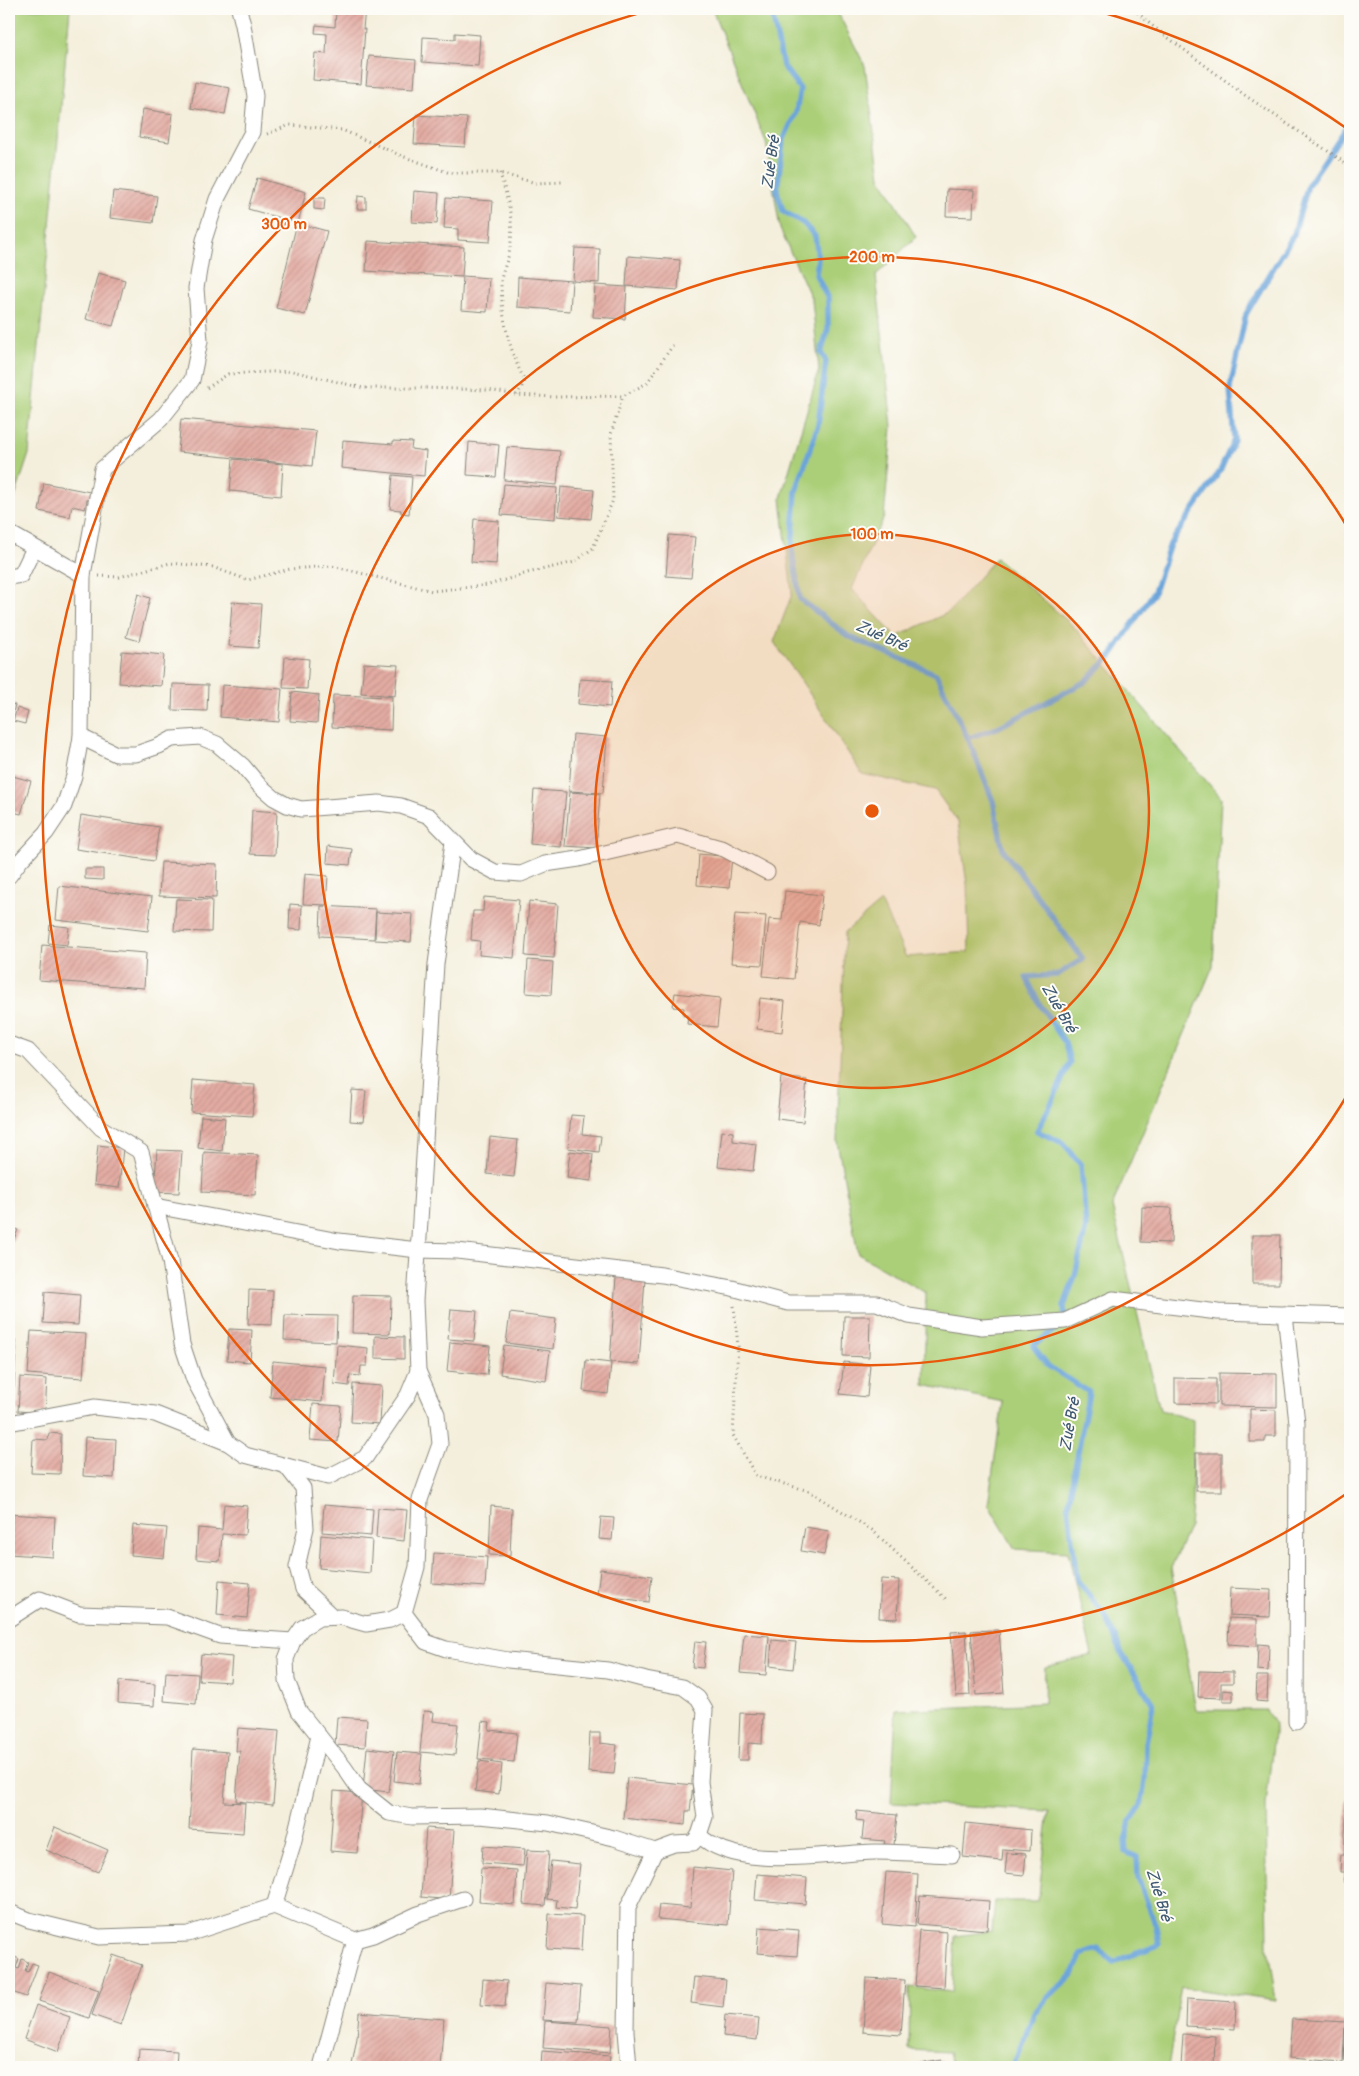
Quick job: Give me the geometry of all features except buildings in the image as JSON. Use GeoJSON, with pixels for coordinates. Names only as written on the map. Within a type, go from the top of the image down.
{"type":"FeatureCollection","features":[{"type":"Feature","properties":{"kind":"street"},"geometry":{"type":"LineString","coordinates":[[9,876],[46,833],[64,806],[74,776],[81,737],[83,575],[102,469],[161,419],[192,380],[200,341],[196,288],[204,240],[217,198],[252,132],[255,96],[239,9]]}},
{"type":"Feature","properties":{"kind":"street"},"geometry":{"type":"LineString","coordinates":[[9,533],[83,575]]}},
{"type":"Feature","properties":{"kind":"street"},"geometry":{"type":"LineString","coordinates":[[9,577],[21,575],[34,548]]}},
{"type":"Feature","properties":{"kind":"street"},"geometry":{"type":"LineString","coordinates":[[81,737],[116,754],[136,754],[172,739],[200,737],[218,744],[243,766],[259,785],[274,798],[287,805],[301,809],[379,803],[401,806],[429,816],[471,859],[495,872],[521,874],[545,864],[580,859],[678,836],[724,850],[767,872]]}},
{"type":"Feature","properties":{"kind":"street"},"geometry":{"type":"LineString","coordinates":[[404,1613],[426,1642],[446,1649],[508,1660],[608,1670],[684,1687],[698,1698],[705,1710],[700,1782],[705,1817],[700,1835],[693,1844],[674,1844],[655,1851],[614,1838],[548,1823],[480,1816],[412,1817],[389,1813],[359,1789],[344,1767],[299,1712],[287,1680],[286,1659],[293,1641],[302,1628],[319,1618],[341,1617],[366,1624],[390,1620],[404,1613],[417,1567],[420,1500],[440,1444],[436,1414],[418,1371],[415,1301],[436,964],[453,842]]}},
{"type":"Feature","properties":{"kind":"street"},"geometry":{"type":"LineString","coordinates":[[9,1044],[28,1051],[101,1128],[141,1152],[170,1261],[182,1344],[194,1380],[228,1443]]}},
{"type":"Feature","properties":{"kind":"street"},"geometry":{"type":"LineString","coordinates":[[155,1206],[339,1241],[418,1250],[457,1251],[662,1275],[732,1288],[788,1303],[877,1303],[909,1316],[982,1328],[1066,1321],[1113,1299],[1218,1312],[1350,1316]]}},
{"type":"Feature","properties":{"kind":"street"},"geometry":{"type":"LineString","coordinates":[[1285,1314],[1297,1422],[1296,1722]]}},
{"type":"Feature","properties":{"kind":"street"},"geometry":{"type":"LineString","coordinates":[[9,1423],[94,1407],[155,1414],[228,1443],[245,1455],[328,1476],[365,1458],[408,1395],[418,1371]]}},
{"type":"Feature","properties":{"kind":"street"},"geometry":{"type":"LineString","coordinates":[[286,1466],[303,1488],[306,1528],[297,1567],[303,1589],[333,1618]]}},
{"type":"Feature","properties":{"kind":"street"},"geometry":{"type":"LineString","coordinates":[[9,1619],[40,1599],[79,1614],[167,1617],[220,1636],[293,1641]]}},
{"type":"Feature","properties":{"kind":"street"},"geometry":{"type":"LineString","coordinates":[[274,1906],[293,1844],[319,1736]]}},
{"type":"Feature","properties":{"kind":"street"},"geometry":{"type":"LineString","coordinates":[[700,1835],[708,1844],[734,1853],[758,1857],[793,1858],[809,1855],[876,1852],[952,1855]]}},
{"type":"Feature","properties":{"kind":"street"},"geometry":{"type":"LineString","coordinates":[[629,2067],[626,2031],[628,1907],[655,1851]]}},
{"type":"Feature","properties":{"kind":"street"},"geometry":{"type":"LineString","coordinates":[[9,1912],[29,1920],[98,1937],[188,1934],[274,1906],[355,1940],[373,1935],[418,1914],[463,1899]]}},
{"type":"Feature","properties":{"kind":"street"},"geometry":{"type":"LineString","coordinates":[[321,2067],[355,1940]]}},
{"type":"Feature","properties":{"kind":"path"},"geometry":{"type":"LineString","coordinates":[[1134,9],[1150,24],[1246,96],[1350,166]]}},
{"type":"Feature","properties":{"kind":"path"},"geometry":{"type":"LineString","coordinates":[[240,153],[267,134],[290,125],[342,130],[402,156],[450,173],[500,173],[536,183],[562,182]]}},
{"type":"Feature","properties":{"kind":"path"},"geometry":{"type":"LineString","coordinates":[[500,173],[510,206],[511,248],[501,279],[504,316],[516,363],[525,381],[516,395]]}},
{"type":"Feature","properties":{"kind":"path"},"geometry":{"type":"LineString","coordinates":[[206,389],[228,374],[292,372],[363,388],[470,390],[554,397],[623,396],[647,383],[676,342]]}},
{"type":"Feature","properties":{"kind":"path"},"geometry":{"type":"LineString","coordinates":[[83,575],[119,577],[170,563],[212,567],[248,580],[290,569],[332,566],[432,591],[489,585],[527,573],[575,562],[593,548],[613,500],[611,434],[623,396]]}},
{"type":"Feature","properties":{"kind":"path"},"geometry":{"type":"LineString","coordinates":[[732,1288],[738,1346],[733,1436],[756,1476],[809,1491],[872,1530],[948,1601]]}},
{"type":"Feature","properties":{"kind":"green space"},"geometry":{"type":"Polygon","coordinates":[[[9,9],[70,9],[29,454],[9,515],[9,9]]]}},
{"type":"Feature","properties":{"kind":"green space"},"geometry":{"type":"Polygon","coordinates":[[[712,9],[836,9],[865,66],[880,177],[916,237],[876,275],[892,427],[884,517],[852,589],[896,637],[949,612],[996,558],[1072,625],[1221,798],[1213,966],[1112,1206],[1160,1410],[1193,1420],[1190,1526],[1171,1568],[1196,1710],[1266,1710],[1275,1725],[1266,1805],[1268,1948],[1276,2001],[1181,1987],[1168,2067],[952,2067],[949,2052],[909,2050],[910,1987],[952,1992],[955,1936],[992,1931],[995,1901],[1038,1901],[1049,1811],[891,1803],[896,1710],[1044,1703],[1045,1667],[1092,1655],[1068,1552],[1015,1549],[988,1504],[1003,1402],[924,1385],[926,1293],[858,1254],[837,1141],[845,932],[881,902],[906,957],[969,952],[967,884],[958,822],[935,790],[862,774],[774,642],[792,594],[781,498],[819,370],[812,300],[780,229],[766,142],[712,9]]]}},
{"type":"Feature","properties":{"kind":"waterway","name":"Zué Bré"},"geometry":{"type":"LineString","coordinates":[[771,9],[783,66],[800,89],[796,112],[783,141],[777,191],[783,211],[803,223],[815,236],[818,258],[816,275],[828,299],[828,329],[821,353],[826,361],[818,425],[796,491],[792,551],[800,599],[848,636],[936,674],[968,738],[993,801],[1003,850],[1083,959],[1057,975],[1026,977],[1039,1003],[1065,1043],[1070,1062],[1037,1131],[1063,1143],[1081,1165],[1086,1227],[1075,1276],[1064,1306],[1065,1320]]}},
{"type":"Feature","properties":{"kind":"waterway"},"geometry":{"type":"LineString","coordinates":[[968,738],[997,728],[1085,682],[1112,655],[1154,592],[1170,544],[1220,471],[1234,440],[1230,388],[1246,314],[1294,234],[1308,185],[1350,122]]}},
{"type":"Feature","properties":{"kind":"waterway","name":"Zué Bré"},"geometry":{"type":"LineString","coordinates":[[1011,2067],[1019,2053],[1034,2013],[1053,1992],[1073,1975],[1081,1955],[1098,1949],[1113,1962],[1159,1945],[1156,1926],[1138,1878],[1137,1857],[1126,1852],[1125,1841],[1130,1822],[1141,1806],[1145,1780],[1146,1743],[1153,1704],[1122,1654],[1105,1615],[1077,1580],[1068,1506],[1089,1392],[1048,1366],[1033,1346],[1059,1326]]}}]}
